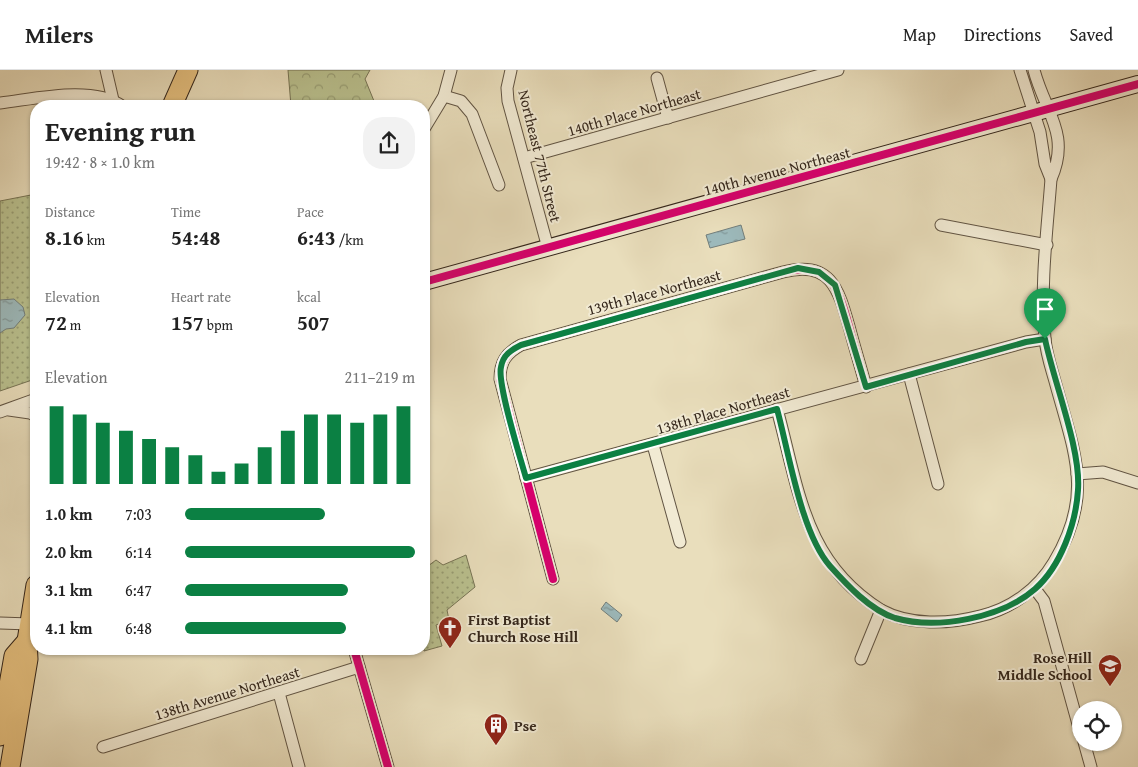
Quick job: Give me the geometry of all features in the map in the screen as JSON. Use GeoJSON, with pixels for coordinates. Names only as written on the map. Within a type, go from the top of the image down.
{"type":"FeatureCollection","features":[{"type":"Feature","properties":{"kind":"main road"},"geometry":{"type":"LineString","coordinates":[[175,100],[188,70]]}},
{"type":"Feature","properties":{"kind":"main road","name":"140th Avenue Northeast"},"geometry":{"type":"LineString","coordinates":[[430,280],[1033,115],[1138,84]]}},
{"type":"Feature","properties":{"kind":"main road"},"geometry":{"type":"LineString","coordinates":[[0,736],[14,656],[30,637]]}},
{"type":"Feature","properties":{"kind":"main road"},"geometry":{"type":"LineString","coordinates":[[10,767],[30,644]]}},
{"type":"Feature","properties":{"kind":"street"},"geometry":{"type":"LineString","coordinates":[[106,70],[117,100]]}},
{"type":"Feature","properties":{"kind":"street"},"geometry":{"type":"LineString","coordinates":[[430,120],[444,96],[451,70]]}},
{"type":"Feature","properties":{"kind":"street","name":"Northeast 77th Street"},"geometry":{"type":"LineString","coordinates":[[510,70],[507,88],[508,101],[548,248]]}},
{"type":"Feature","properties":{"kind":"street","name":"140th Place Northeast"},"geometry":{"type":"LineString","coordinates":[[524,158],[838,70]]}},
{"type":"Feature","properties":{"kind":"street"},"geometry":{"type":"LineString","coordinates":[[1020,70],[1040,132],[1045,164],[1051,179]]}},
{"type":"Feature","properties":{"kind":"street"},"geometry":{"type":"LineString","coordinates":[[777,409],[806,519],[816,543],[829,565],[865,600],[895,618],[943,622],[968,620],[990,614],[1035,589],[1068,539],[1075,517],[1078,492],[1075,452],[1045,339],[1043,286],[1051,179],[1058,162],[1058,145],[1050,109],[1038,84],[1034,70]]}},
{"type":"Feature","properties":{"kind":"street"},"geometry":{"type":"LineString","coordinates":[[657,78],[668,118]]}},
{"type":"Feature","properties":{"kind":"street"},"geometry":{"type":"LineString","coordinates":[[0,102],[71,95],[93,96],[107,100]]}},
{"type":"Feature","properties":{"kind":"street"},"geometry":{"type":"LineString","coordinates":[[444,96],[460,101],[472,114],[499,185]]}},
{"type":"Feature","properties":{"kind":"street"},"geometry":{"type":"LineString","coordinates":[[941,225],[1046,246]]}},
{"type":"Feature","properties":{"kind":"street","name":"139th Place Northeast"},"geometry":{"type":"LineString","coordinates":[[526,478],[500,379],[503,360],[510,351],[521,345],[798,268],[819,272],[835,285],[866,387]]}},
{"type":"Feature","properties":{"kind":"street","name":"138th Place Northeast"},"geometry":{"type":"LineString","coordinates":[[526,478],[1026,342],[1045,339]]}},
{"type":"Feature","properties":{"kind":"street"},"geometry":{"type":"LineString","coordinates":[[909,374],[938,484]]}},
{"type":"Feature","properties":{"kind":"street"},"geometry":{"type":"LineString","coordinates":[[4,411],[30,401]]}},
{"type":"Feature","properties":{"kind":"street"},"geometry":{"type":"LineString","coordinates":[[4,411],[30,413]]}},
{"type":"Feature","properties":{"kind":"street"},"geometry":{"type":"LineString","coordinates":[[653,445],[680,542]]}},
{"type":"Feature","properties":{"kind":"street"},"geometry":{"type":"LineString","coordinates":[[1077,474],[1103,472],[1138,484]]}},
{"type":"Feature","properties":{"kind":"street"},"geometry":{"type":"LineString","coordinates":[[526,478],[553,579]]}},
{"type":"Feature","properties":{"kind":"street"},"geometry":{"type":"LineString","coordinates":[[1035,589],[1044,601],[1072,702]]}},
{"type":"Feature","properties":{"kind":"street"},"geometry":{"type":"LineString","coordinates":[[861,659],[881,610]]}},
{"type":"Feature","properties":{"kind":"street"},"geometry":{"type":"LineString","coordinates":[[0,623],[30,636]]}},
{"type":"Feature","properties":{"kind":"street"},"geometry":{"type":"LineString","coordinates":[[356,655],[388,767]]}},
{"type":"Feature","properties":{"kind":"street","name":"138th Avenue Northeast"},"geometry":{"type":"LineString","coordinates":[[103,748],[359,668]]}},
{"type":"Feature","properties":{"kind":"street"},"geometry":{"type":"LineString","coordinates":[[279,693],[300,767]]}},
{"type":"Feature","properties":{"kind":"street"},"geometry":{"type":"LineString","coordinates":[[1086,751],[1090,767]]}},
{"type":"Feature","properties":{"kind":"green space"},"geometry":{"type":"Polygon","coordinates":[[[288,70],[370,70],[365,79],[374,100],[290,100],[288,70]]]}},
{"type":"Feature","properties":{"kind":"green space"},"geometry":{"type":"Polygon","coordinates":[[[30,195],[30,381],[0,391],[0,201],[30,195]]]}},
{"type":"Feature","properties":{"kind":"green space"},"geometry":{"type":"Polygon","coordinates":[[[466,555],[475,587],[447,610],[449,620],[436,625],[442,646],[430,649],[430,564],[436,560],[443,565],[466,555]]]}},
{"type":"Feature","properties":{"kind":"water"},"geometry":{"type":"Polygon","coordinates":[[[741,225],[745,239],[710,248],[706,235],[741,225]]]}},
{"type":"Feature","properties":{"kind":"water"},"geometry":{"type":"Polygon","coordinates":[[[14,299],[23,307],[25,315],[14,328],[6,329],[0,333],[0,300],[14,299]]]}},
{"type":"Feature","properties":{"kind":"water"},"geometry":{"type":"Polygon","coordinates":[[[606,602],[622,615],[617,622],[601,609],[606,602]]]}},
{"type":"Feature","properties":{"kind":"cycle path"},"geometry":{"type":"LineString","coordinates":[[430,280],[1138,84]]}},
{"type":"Feature","properties":{"kind":"cycle path"},"geometry":{"type":"LineString","coordinates":[[553,579],[500,379],[501,368],[505,359],[516,348],[521,345],[783,272],[799,269],[813,270],[823,274],[837,291],[866,387]]}},
{"type":"Feature","properties":{"kind":"cycle path"},"geometry":{"type":"LineString","coordinates":[[356,655],[388,767]]}},
{"type":"Feature","properties":{"kind":"place","name":"First Baptist Church Rose Hill"},"geometry":{"type":"Point","coordinates":[450,649]}},
{"type":"Feature","properties":{"kind":"place","name":"Rose Hill Middle School"},"geometry":{"type":"Point","coordinates":[1110,687]}},
{"type":"Feature","properties":{"kind":"place","name":"Pse"},"geometry":{"type":"Point","coordinates":[496,746]}},
{"type":"Feature","properties":{"kind":"route"},"geometry":{"type":"LineString","coordinates":[[798,268],[819,272],[835,285],[843,303],[866,387],[1026,342],[1045,339],[1049,360],[1075,452],[1078,492],[1075,517],[1068,539],[1044,579],[1026,595],[990,614],[968,620],[943,622],[895,618],[865,600],[829,565],[816,543],[806,519],[777,409],[653,445],[526,478],[500,379],[500,369],[503,360],[510,351],[521,345],[798,268]]}}]}
